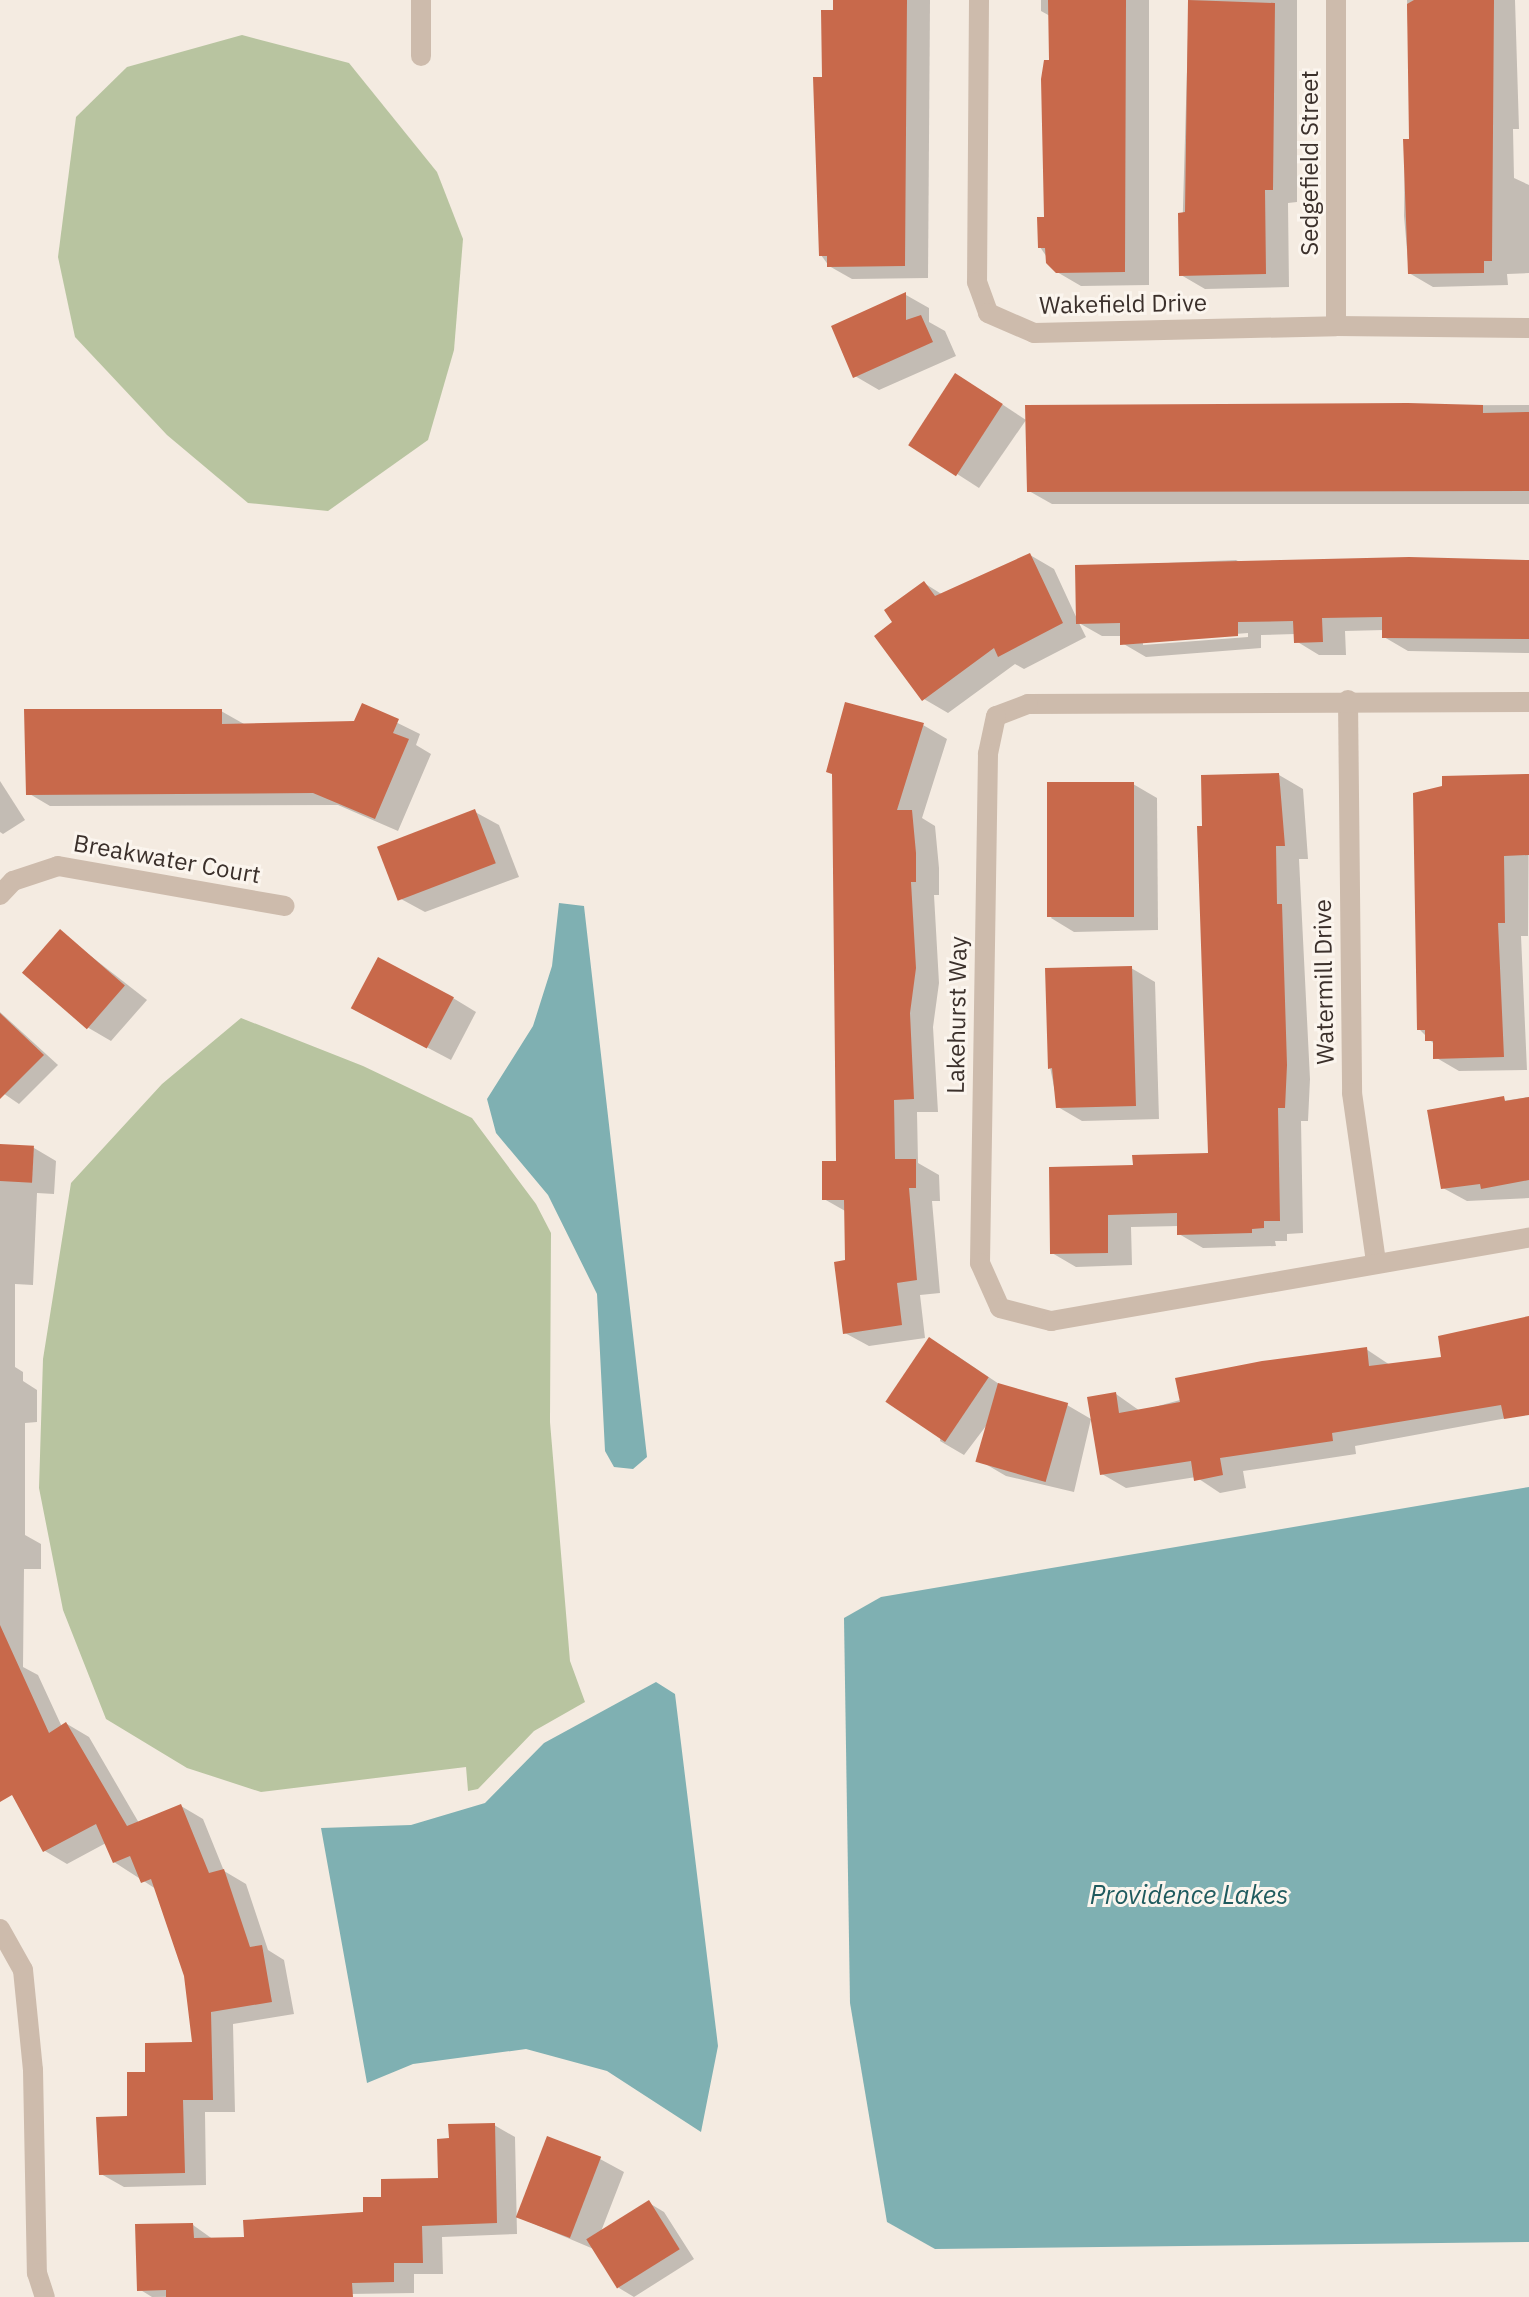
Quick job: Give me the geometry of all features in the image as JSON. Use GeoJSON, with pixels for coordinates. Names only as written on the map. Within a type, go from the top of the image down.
{"type":"FeatureCollection","features":[{"type":"Feature","properties":{"kind":"street"},"geometry":{"type":"LineString","coordinates":[[421,0],[421,56]]}},
{"type":"Feature","properties":{"kind":"street","name":"Wakefield Drive"},"geometry":{"type":"LineString","coordinates":[[979,0],[977,282],[988,313],[1034,333],[1336,326],[1529,328]]}},
{"type":"Feature","properties":{"kind":"street","name":"Sedgefield Street"},"geometry":{"type":"LineString","coordinates":[[1336,0],[1336,326]]}},
{"type":"Feature","properties":{"kind":"street","name":"Lakehurst Way"},"geometry":{"type":"LineString","coordinates":[[1529,702],[1348,700],[1028,704],[996,716],[988,754],[980,1263],[1000,1308],[1051,1321],[1376,1262],[1529,1238]]}},
{"type":"Feature","properties":{"kind":"street","name":"Watermill Drive"},"geometry":{"type":"LineString","coordinates":[[1348,700],[1352,1093],[1376,1262]]}},
{"type":"Feature","properties":{"kind":"street","name":"Breakwater Court"},"geometry":{"type":"LineString","coordinates":[[0,895],[13,881],[58,866],[284,906]]}},
{"type":"Feature","properties":{"kind":"street"},"geometry":{"type":"LineString","coordinates":[[0,1929],[23,1970],[33,2070],[37,2273],[45,2297]]}},
{"type":"Feature","properties":{"kind":"green space"},"geometry":{"type":"Polygon","coordinates":[[[242,35],[349,63],[437,172],[463,239],[454,350],[428,440],[328,511],[248,503],[167,435],[75,337],[58,257],[76,117],[127,67],[242,35]]]}},
{"type":"Feature","properties":{"kind":"green space"},"geometry":{"type":"Polygon","coordinates":[[[241,1018],[363,1066],[472,1118],[536,1204],[551,1233],[550,1422],[570,1661],[585,1702],[534,1731],[478,1789],[468,1791],[466,1767],[261,1792],[187,1768],[106,1719],[63,1610],[39,1488],[43,1359],[71,1183],[162,1084],[241,1018]]]}},
{"type":"Feature","properties":{"kind":"water"},"geometry":{"type":"Polygon","coordinates":[[[559,903],[584,906],[647,1457],[633,1469],[614,1467],[605,1451],[597,1294],[548,1195],[496,1133],[487,1099],[533,1026],[552,966],[559,903]]]}},
{"type":"Feature","properties":{"kind":"water","name":"Providence Lakes"},"geometry":{"type":"Polygon","coordinates":[[[1529,1487],[1529,2242],[935,2249],[887,2222],[850,2003],[844,1618],[881,1597],[1529,1487]]]}},
{"type":"Feature","properties":{"kind":"water"},"geometry":{"type":"Polygon","coordinates":[[[656,1682],[675,1694],[718,2046],[701,2132],[607,2071],[526,2049],[413,2064],[367,2083],[321,1828],[411,1825],[485,1803],[544,1743],[656,1682]]]}},
{"type":"Feature","properties":{"kind":"building"},"geometry":{"type":"Polygon","coordinates":[[[833,0],[907,0],[905,266],[827,267],[827,256],[819,256],[813,77],[822,77],[821,10],[833,10],[833,0]]]}},
{"type":"Feature","properties":{"kind":"building"},"geometry":{"type":"Polygon","coordinates":[[[1048,0],[1126,0],[1125,272],[1056,273],[1046,263],[1045,248],[1038,248],[1037,217],[1044,217],[1041,79],[1044,60],[1049,60],[1048,0]]]}},
{"type":"Feature","properties":{"kind":"building"},"geometry":{"type":"Polygon","coordinates":[[[1188,0],[1275,3],[1273,190],[1265,190],[1266,274],[1179,276],[1178,213],[1185,212],[1188,0]]]}},
{"type":"Feature","properties":{"kind":"building"},"geometry":{"type":"Polygon","coordinates":[[[1414,0],[1494,0],[1492,261],[1484,261],[1484,273],[1408,274],[1403,139],[1409,139],[1407,4],[1414,0]]]}},
{"type":"Feature","properties":{"kind":"building"},"geometry":{"type":"Polygon","coordinates":[[[906,292],[906,320],[921,315],[933,342],[853,378],[831,326],[906,292]]]}},
{"type":"Feature","properties":{"kind":"building"},"geometry":{"type":"Polygon","coordinates":[[[955,373],[1003,404],[956,476],[908,445],[955,373]]]}},
{"type":"Feature","properties":{"kind":"building"},"geometry":{"type":"Polygon","coordinates":[[[1025,405],[1483,405],[1483,413],[1529,412],[1529,491],[1027,492],[1025,405]]]}},
{"type":"Feature","properties":{"kind":"building"},"geometry":{"type":"Polygon","coordinates":[[[1030,553],[1063,623],[998,657],[994,648],[922,701],[874,636],[892,622],[884,610],[924,581],[935,596],[1030,553]]]}},
{"type":"Feature","properties":{"kind":"building"},"geometry":{"type":"Polygon","coordinates":[[[1409,557],[1529,560],[1529,639],[1382,638],[1382,617],[1322,618],[1323,642],[1294,643],[1293,621],[1238,622],[1238,636],[1120,645],[1120,623],[1076,624],[1075,565],[1409,557]]]}},
{"type":"Feature","properties":{"kind":"building"},"geometry":{"type":"Polygon","coordinates":[[[845,702],[924,723],[897,810],[912,810],[916,853],[916,882],[911,882],[916,968],[910,1013],[914,1099],[894,1100],[895,1159],[916,1159],[916,1188],[909,1188],[917,1280],[897,1283],[902,1325],[843,1334],[834,1262],[845,1260],[844,1200],[822,1200],[822,1161],[836,1161],[832,774],[826,772],[845,702]]]}},
{"type":"Feature","properties":{"kind":"building"},"geometry":{"type":"Polygon","coordinates":[[[362,703],[399,719],[393,733],[409,739],[375,819],[313,793],[26,795],[24,709],[222,709],[222,724],[354,721],[362,703]]]}},
{"type":"Feature","properties":{"kind":"building"},"geometry":{"type":"Polygon","coordinates":[[[1279,773],[1285,846],[1276,846],[1277,904],[1282,904],[1287,1065],[1285,1108],[1278,1108],[1280,1221],[1264,1221],[1264,1228],[1252,1229],[1252,1233],[1177,1235],[1177,1213],[1108,1215],[1108,1253],[1050,1254],[1049,1167],[1133,1165],[1132,1155],[1208,1153],[1197,826],[1202,826],[1201,775],[1279,773]]]}},
{"type":"Feature","properties":{"kind":"building"},"geometry":{"type":"Polygon","coordinates":[[[1529,774],[1529,855],[1504,856],[1505,923],[1498,923],[1504,1057],[1433,1059],[1433,1041],[1425,1041],[1425,1030],[1417,1030],[1413,793],[1442,786],[1442,776],[1529,774]]]}},
{"type":"Feature","properties":{"kind":"building"},"geometry":{"type":"Polygon","coordinates":[[[1047,782],[1134,782],[1134,917],[1047,917],[1047,782]]]}},
{"type":"Feature","properties":{"kind":"building"},"geometry":{"type":"Polygon","coordinates":[[[475,809],[496,863],[398,901],[377,847],[475,809]]]}},
{"type":"Feature","properties":{"kind":"building"},"geometry":{"type":"Polygon","coordinates":[[[60,929],[125,985],[87,1029],[22,973],[60,929]]]}},
{"type":"Feature","properties":{"kind":"building"},"geometry":{"type":"Polygon","coordinates":[[[378,957],[454,997],[427,1049],[351,1008],[378,957]]]}},
{"type":"Feature","properties":{"kind":"building"},"geometry":{"type":"Polygon","coordinates":[[[1132,966],[1136,1106],[1056,1108],[1052,1068],[1048,1069],[1045,968],[1132,966]]]}},
{"type":"Feature","properties":{"kind":"building"},"geometry":{"type":"Polygon","coordinates":[[[0,1013],[44,1055],[0,1099],[0,1013]]]}},
{"type":"Feature","properties":{"kind":"building"},"geometry":{"type":"Polygon","coordinates":[[[1504,1096],[1505,1101],[1529,1097],[1529,1180],[1481,1189],[1480,1184],[1441,1189],[1427,1110],[1504,1096]]]}},
{"type":"Feature","properties":{"kind":"building"},"geometry":{"type":"Polygon","coordinates":[[[0,1144],[34,1146],[32,1183],[0,1181],[0,1144]]]}},
{"type":"Feature","properties":{"kind":"building"},"geometry":{"type":"Polygon","coordinates":[[[1529,1316],[1529,1415],[1504,1419],[1501,1405],[1332,1433],[1333,1441],[1220,1458],[1223,1475],[1194,1481],[1191,1461],[1100,1475],[1087,1397],[1116,1392],[1119,1413],[1180,1402],[1175,1378],[1262,1361],[1367,1347],[1369,1366],[1441,1357],[1438,1336],[1529,1316]]]}},
{"type":"Feature","properties":{"kind":"building"},"geometry":{"type":"Polygon","coordinates":[[[929,1337],[989,1377],[945,1442],[885,1402],[929,1337]]]}},
{"type":"Feature","properties":{"kind":"building"},"geometry":{"type":"Polygon","coordinates":[[[998,1383],[1068,1403],[1046,1482],[975,1462],[998,1383]]]}},
{"type":"Feature","properties":{"kind":"building"},"geometry":{"type":"Polygon","coordinates":[[[0,1625],[49,1733],[66,1722],[127,1826],[181,1804],[209,1873],[224,1869],[250,1947],[262,1945],[272,2002],[211,2012],[213,2100],[183,2100],[185,2173],[99,2175],[96,2117],[127,2116],[127,2072],[145,2072],[145,2043],[192,2042],[184,1976],[151,1879],[141,1883],[130,1856],[113,1863],[96,1824],[43,1852],[12,1795],[0,1802],[0,1625]]]}},
{"type":"Feature","properties":{"kind":"building"},"geometry":{"type":"Polygon","coordinates":[[[495,2123],[497,2223],[422,2226],[423,2263],[394,2263],[394,2282],[352,2283],[353,2297],[166,2297],[166,2290],[137,2291],[135,2224],[193,2223],[194,2238],[244,2237],[243,2220],[363,2212],[363,2197],[381,2197],[381,2179],[438,2178],[437,2139],[449,2138],[448,2124],[495,2123]]]}},
{"type":"Feature","properties":{"kind":"building"},"geometry":{"type":"Polygon","coordinates":[[[547,2136],[601,2157],[570,2238],[516,2217],[547,2136]]]}},
{"type":"Feature","properties":{"kind":"building"},"geometry":{"type":"Polygon","coordinates":[[[649,2200],[680,2249],[617,2288],[586,2239],[649,2200]]]}}]}
